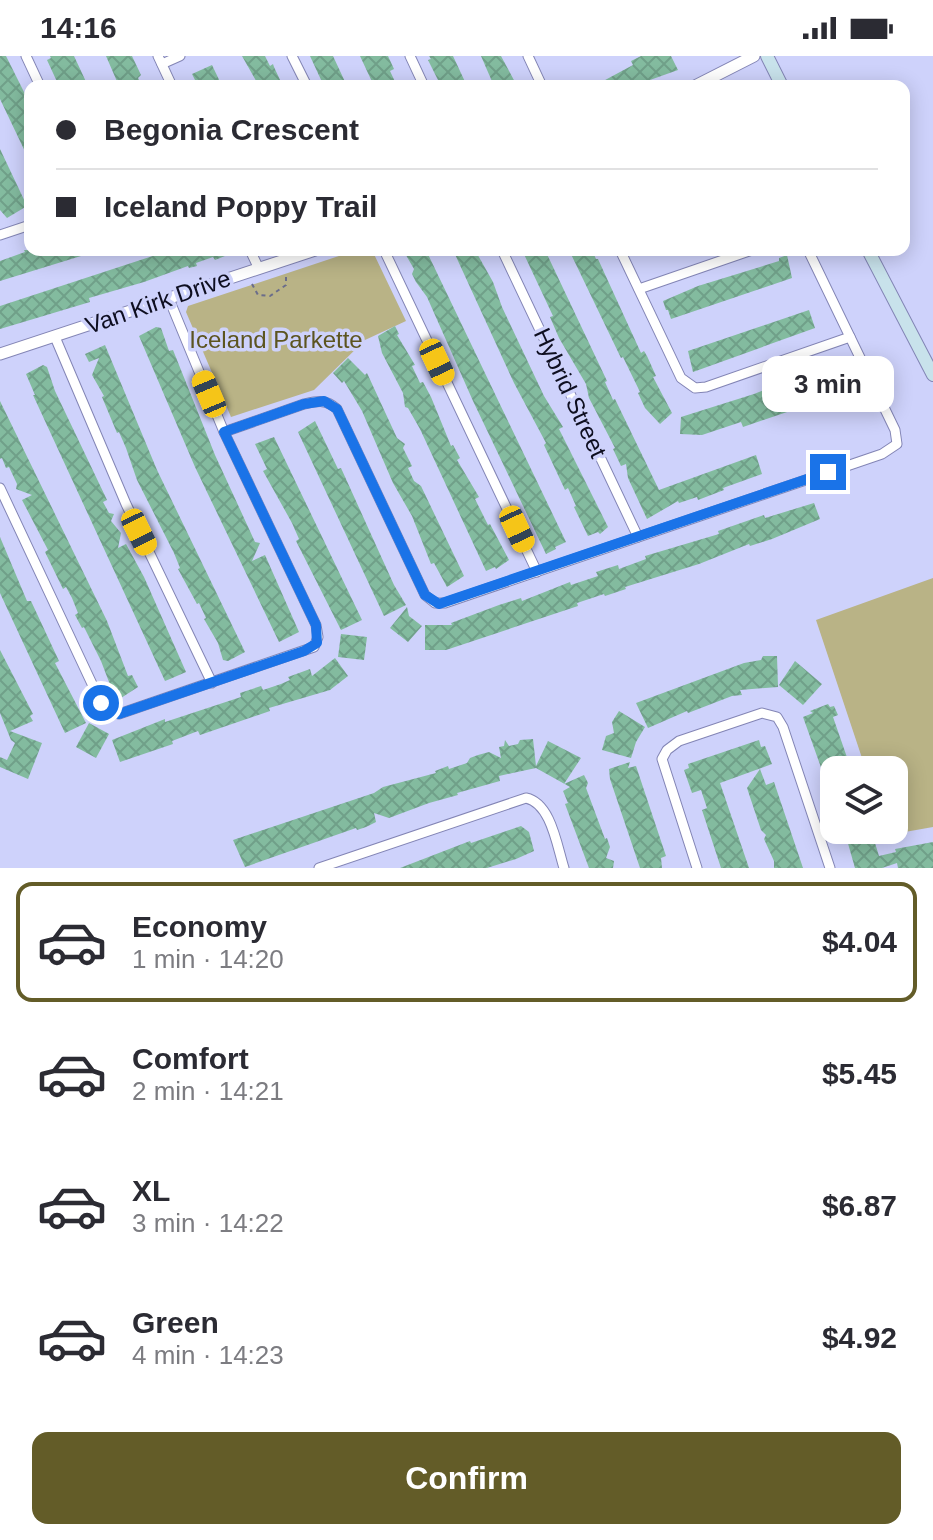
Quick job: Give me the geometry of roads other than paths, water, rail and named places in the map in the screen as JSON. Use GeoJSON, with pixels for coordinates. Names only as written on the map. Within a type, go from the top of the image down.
{"type":"FeatureCollection","features":[{"type":"Feature","properties":{"kind":"main road"},"geometry":{"type":"LineString","coordinates":[[767,56],[779,80]]}},
{"type":"Feature","properties":{"kind":"main road"},"geometry":{"type":"LineString","coordinates":[[871,256],[933,375]]}},
{"type":"Feature","properties":{"kind":"street"},"geometry":{"type":"LineString","coordinates":[[26,56],[37,80]]}},
{"type":"Feature","properties":{"kind":"street"},"geometry":{"type":"LineString","coordinates":[[169,80],[160,60],[180,56]]}},
{"type":"Feature","properties":{"kind":"street"},"geometry":{"type":"LineString","coordinates":[[292,56],[304,80]]}},
{"type":"Feature","properties":{"kind":"street"},"geometry":{"type":"LineString","coordinates":[[410,56],[421,80]]}},
{"type":"Feature","properties":{"kind":"street"},"geometry":{"type":"LineString","coordinates":[[528,56],[539,80]]}},
{"type":"Feature","properties":{"kind":"street"},"geometry":{"type":"LineString","coordinates":[[707,80],[754,56]]}},
{"type":"Feature","properties":{"kind":"street"},"geometry":{"type":"LineString","coordinates":[[0,235],[24,227]]}},
{"type":"Feature","properties":{"kind":"street"},"geometry":{"type":"LineString","coordinates":[[253,256],[259,269]]}},
{"type":"Feature","properties":{"kind":"street","name":"Van Kirk Drive"},"geometry":{"type":"LineString","coordinates":[[0,354],[297,256]]}},
{"type":"Feature","properties":{"kind":"street"},"geometry":{"type":"LineString","coordinates":[[387,256],[537,572]]}},
{"type":"Feature","properties":{"kind":"street","name":"Hybrid Street"},"geometry":{"type":"LineString","coordinates":[[505,256],[638,537]]}},
{"type":"Feature","properties":{"kind":"street"},"geometry":{"type":"LineString","coordinates":[[623,256],[681,378],[695,388],[706,387],[850,337]]}},
{"type":"Feature","properties":{"kind":"street"},"geometry":{"type":"LineString","coordinates":[[639,289],[735,256]]}},
{"type":"Feature","properties":{"kind":"street"},"geometry":{"type":"LineString","coordinates":[[224,432],[304,404],[318,401],[330,403],[337,409],[425,595],[435,603],[445,603],[882,454],[897,444],[895,430],[811,256]]}},
{"type":"Feature","properties":{"kind":"street"},"geometry":{"type":"LineString","coordinates":[[0,488],[101,703],[108,710],[119,714],[314,647],[318,637],[316,625],[224,432],[169,299]]}},
{"type":"Feature","properties":{"kind":"street"},"geometry":{"type":"LineString","coordinates":[[55,337],[126,504],[212,683]]}},
{"type":"Feature","properties":{"kind":"street"},"geometry":{"type":"LineString","coordinates":[[697,868],[662,759],[667,750],[679,741],[762,713],[777,717],[783,727],[830,868]]}},
{"type":"Feature","properties":{"kind":"street"},"geometry":{"type":"LineString","coordinates":[[319,868],[526,798],[540,804],[546,814],[564,868]]}},
{"type":"Feature","properties":{"kind":"park label","name":"Iceland Parkette"},"geometry":{"type":"Point","coordinates":[276,340]}}]}
